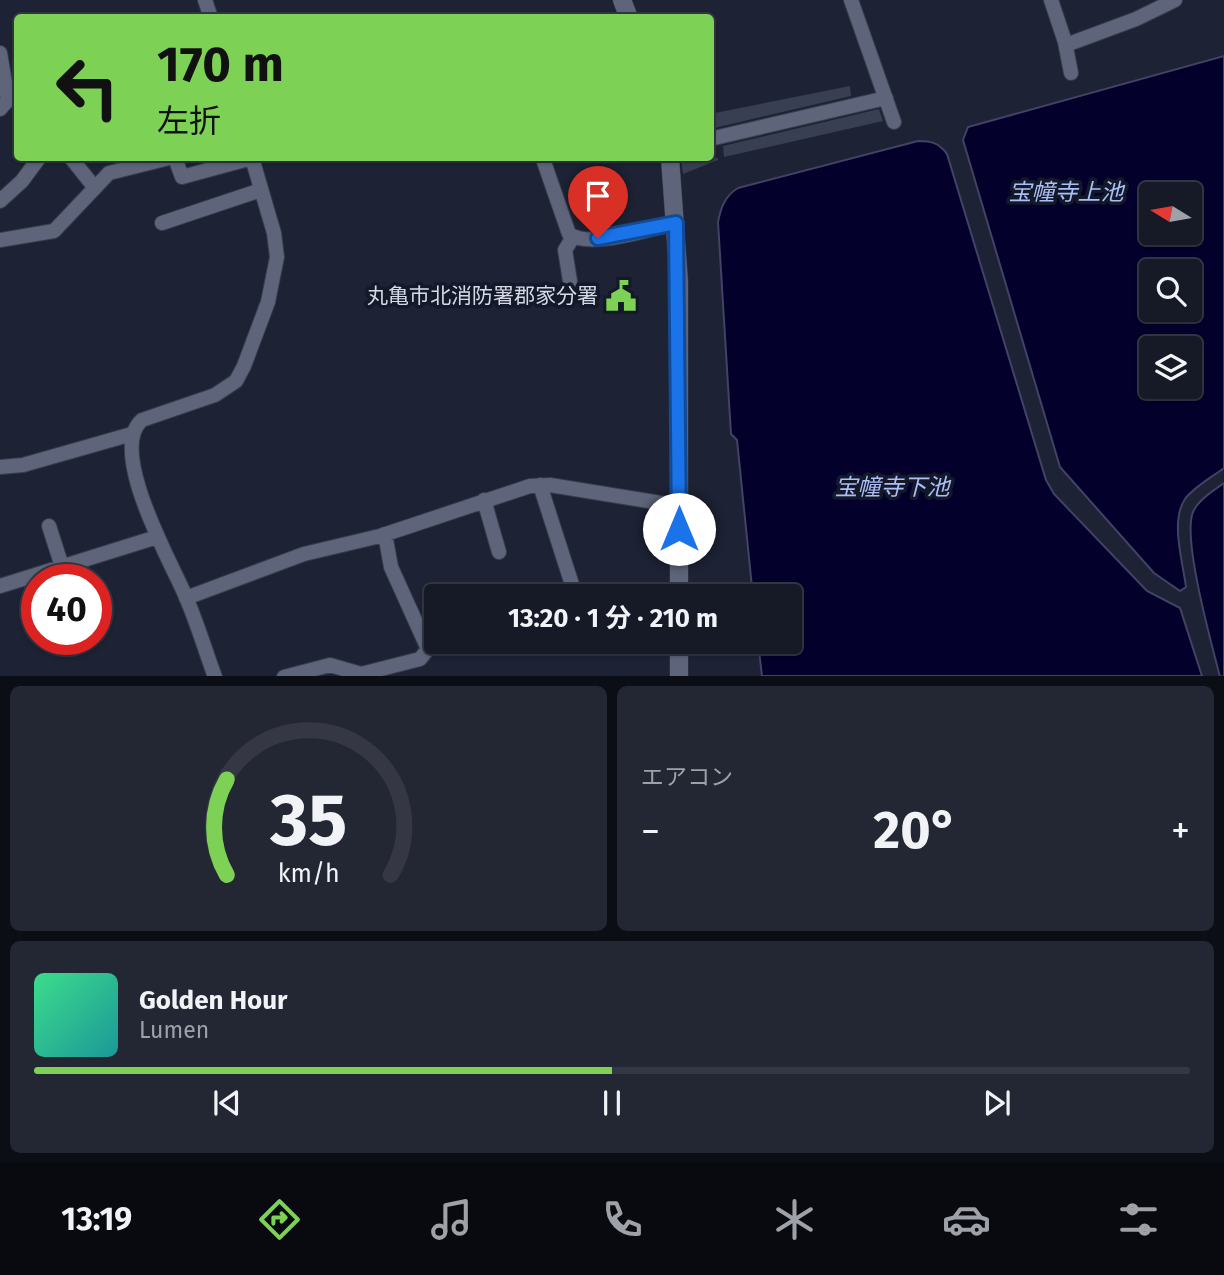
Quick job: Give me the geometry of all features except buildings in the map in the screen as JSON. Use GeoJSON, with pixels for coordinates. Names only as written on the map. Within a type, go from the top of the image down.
{"type":"FeatureCollection","features":[{"type":"Feature","properties":{"kind":"street"},"geometry":{"type":"LineString","coordinates":[[851,0],[894,122]]}},
{"type":"Feature","properties":{"kind":"street"},"geometry":{"type":"LineString","coordinates":[[1051,0],[1066,45],[1071,73]]}},
{"type":"Feature","properties":{"kind":"street"},"geometry":{"type":"LineString","coordinates":[[1066,45],[1136,19],[1175,0]]}},
{"type":"Feature","properties":{"kind":"street"},"geometry":{"type":"LineString","coordinates":[[0,52],[8,100],[0,109]]}},
{"type":"Feature","properties":{"kind":"street"},"geometry":{"type":"LineString","coordinates":[[714,138],[886,98]]}},
{"type":"Feature","properties":{"kind":"street"},"geometry":{"type":"LineString","coordinates":[[0,201],[22,181],[37,161]]}},
{"type":"Feature","properties":{"kind":"street"},"geometry":{"type":"LineString","coordinates":[[73,161],[95,188]]}},
{"type":"Feature","properties":{"kind":"street"},"geometry":{"type":"LineString","coordinates":[[0,240],[54,231],[109,173],[157,161]]}},
{"type":"Feature","properties":{"kind":"street"},"geometry":{"type":"LineString","coordinates":[[176,161],[181,177],[241,161]]}},
{"type":"Feature","properties":{"kind":"street"},"geometry":{"type":"LineString","coordinates":[[215,676],[186,598],[157,537],[137,475],[132,434],[134,427],[146,418],[215,395],[240,375],[275,279],[276,246],[253,161]]}},
{"type":"Feature","properties":{"kind":"street"},"geometry":{"type":"LineString","coordinates":[[670,161],[676,223],[679,584]]}},
{"type":"Feature","properties":{"kind":"street"},"geometry":{"type":"LineString","coordinates":[[544,162],[569,234],[578,240],[619,237],[676,223]]}},
{"type":"Feature","properties":{"kind":"street"},"geometry":{"type":"LineString","coordinates":[[162,223],[261,190]]}},
{"type":"Feature","properties":{"kind":"street"},"geometry":{"type":"LineString","coordinates":[[570,281],[565,250],[573,237]]}},
{"type":"Feature","properties":{"kind":"street"},"geometry":{"type":"LineString","coordinates":[[0,467],[23,465],[132,434]]}},
{"type":"Feature","properties":{"kind":"street"},"geometry":{"type":"LineString","coordinates":[[186,598],[304,554],[385,534],[484,500],[540,485],[679,506]]}},
{"type":"Feature","properties":{"kind":"street"},"geometry":{"type":"LineString","coordinates":[[540,485],[572,584]]}},
{"type":"Feature","properties":{"kind":"street"},"geometry":{"type":"LineString","coordinates":[[484,500],[499,552]]}},
{"type":"Feature","properties":{"kind":"street"},"geometry":{"type":"LineString","coordinates":[[49,526],[61,564]]}},
{"type":"Feature","properties":{"kind":"street"},"geometry":{"type":"LineString","coordinates":[[288,676],[330,665],[361,674],[419,659],[428,649],[391,567],[385,534]]}},
{"type":"Feature","properties":{"kind":"street"},"geometry":{"type":"LineString","coordinates":[[87,564],[157,537]]}},
{"type":"Feature","properties":{"kind":"street"},"geometry":{"type":"LineString","coordinates":[[0,586],[21,582]]}},
{"type":"Feature","properties":{"kind":"street"},"geometry":{"type":"LineString","coordinates":[[679,654],[679,676]]}},
{"type":"Feature","properties":{"kind":"water","name":"宝幢寺上池"},"geometry":{"type":"Polygon","coordinates":[[[1224,56],[1224,468],[1193,490],[1181,508],[1178,530],[1186,587],[1180,591],[1154,573],[1060,467],[963,140],[968,127],[1224,56]]]}},
{"type":"Feature","properties":{"kind":"water","name":"宝幢寺下池"},"geometry":{"type":"Polygon","coordinates":[[[918,141],[935,143],[941,147],[947,154],[1046,480],[1054,494],[1147,591],[1180,608],[1202,676],[762,676],[759,654],[802,654],[802,584],[752,584],[737,440],[731,434],[718,222],[724,202],[738,188],[918,141]]]}},
{"type":"Feature","properties":{"kind":"water"},"geometry":{"type":"Polygon","coordinates":[[[1224,483],[1224,676],[1220,676],[1199,593],[1191,545],[1193,512],[1207,496],[1224,483]]]}},
{"type":"Feature","properties":{"kind":"place","name":"丸亀市北消防署郡家分署"},"geometry":{"type":"Point","coordinates":[621,296]}},
{"type":"Feature","properties":{"kind":"route"},"geometry":{"type":"LineString","coordinates":[[598,238],[619,237],[676,223],[679,282],[679,529]]}}]}
